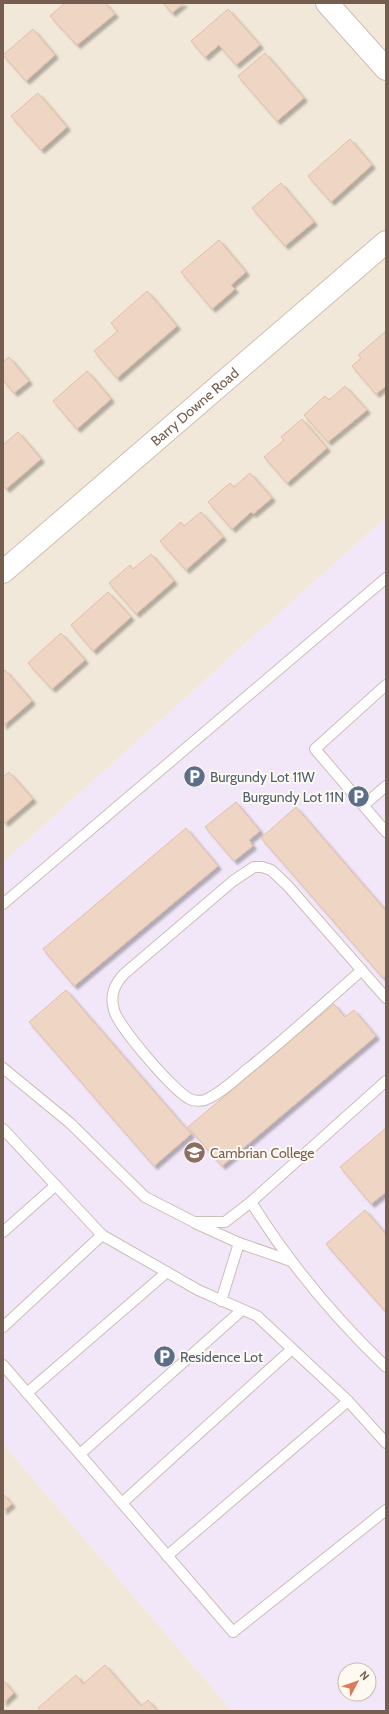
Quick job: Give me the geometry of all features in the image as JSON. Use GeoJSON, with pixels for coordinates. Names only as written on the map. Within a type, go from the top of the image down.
{"type":"FeatureCollection","features":[{"type":"Feature","properties":{"kind":"main road"},"geometry":{"type":"LineString","coordinates":[[327,3],[386,69]]}},
{"type":"Feature","properties":{"kind":"main road","name":"Barry Downe Road"},"geometry":{"type":"LineString","coordinates":[[3,572],[386,242]]}},
{"type":"Feature","properties":{"kind":"lane"},"geometry":{"type":"LineString","coordinates":[[3,904],[386,578]]}},
{"type":"Feature","properties":{"kind":"lane"},"geometry":{"type":"LineString","coordinates":[[386,685],[315,749],[386,832]]}},
{"type":"Feature","properties":{"kind":"lane"},"geometry":{"type":"LineString","coordinates":[[364,805],[386,786]]}},
{"type":"Feature","properties":{"kind":"lane"},"geometry":{"type":"LineString","coordinates":[[362,970],[271,1051],[218,1093],[203,1100],[190,1100],[175,1088],[121,1024],[114,1011],[112,997],[115,984],[124,974],[233,881],[254,867],[262,867],[271,870],[287,885],[362,970],[386,998]]}},
{"type":"Feature","properties":{"kind":"lane"},"geometry":{"type":"LineString","coordinates":[[3,1068],[70,1122],[145,1197],[239,1243],[292,1261]]}},
{"type":"Feature","properties":{"kind":"lane"},"geometry":{"type":"LineString","coordinates":[[194,1222],[225,1222],[251,1202],[386,1082]]}},
{"type":"Feature","properties":{"kind":"lane"},"geometry":{"type":"LineString","coordinates":[[3,1129],[102,1235],[221,1301],[257,1316],[348,1401],[386,1443]]}},
{"type":"Feature","properties":{"kind":"lane"},"geometry":{"type":"LineString","coordinates":[[3,1232],[56,1185]]}},
{"type":"Feature","properties":{"kind":"lane"},"geometry":{"type":"LineString","coordinates":[[251,1202],[273,1237],[292,1261],[362,1344],[386,1367]]}},
{"type":"Feature","properties":{"kind":"lane"},"geometry":{"type":"LineString","coordinates":[[3,1327],[102,1235]]}},
{"type":"Feature","properties":{"kind":"lane"},"geometry":{"type":"LineString","coordinates":[[221,1301],[239,1243]]}},
{"type":"Feature","properties":{"kind":"lane"},"geometry":{"type":"LineString","coordinates":[[27,1393],[167,1272]]}},
{"type":"Feature","properties":{"kind":"lane"},"geometry":{"type":"LineString","coordinates":[[80,1454],[242,1310]]}},
{"type":"Feature","properties":{"kind":"lane"},"geometry":{"type":"LineString","coordinates":[[122,1503],[292,1349]]}},
{"type":"Feature","properties":{"kind":"lane"},"geometry":{"type":"LineString","coordinates":[[3,1365],[233,1632],[386,1510]]}},
{"type":"Feature","properties":{"kind":"lane"},"geometry":{"type":"LineString","coordinates":[[167,1556],[348,1401]]}},
{"type":"Feature","properties":{"kind":"shaded area"},"geometry":{"type":"Polygon","coordinates":[[[3,3],[386,3],[386,517],[3,862],[3,3]]]}},
{"type":"Feature","properties":{"kind":"shaded area","name":"Cambrian College"},"geometry":{"type":"Polygon","coordinates":[[[386,517],[386,1711],[232,1711],[3,1444],[3,862],[386,517]]]}},
{"type":"Feature","properties":{"kind":"shaded area"},"geometry":{"type":"Polygon","coordinates":[[[3,1444],[232,1711],[3,1711],[3,1444]]]}},
{"type":"Feature","properties":{"kind":"building"},"geometry":{"type":"Polygon","coordinates":[[[65,3],[105,3],[115,14],[77,45],[50,16],[65,3]]]}},
{"type":"Feature","properties":{"kind":"building"},"geometry":{"type":"Polygon","coordinates":[[[163,3],[184,3],[172,13],[163,3]]]}},
{"type":"Feature","properties":{"kind":"building"},"geometry":{"type":"Polygon","coordinates":[[[228,9],[260,45],[236,65],[219,45],[205,57],[191,41],[228,9]]]}},
{"type":"Feature","properties":{"kind":"building"},"geometry":{"type":"Polygon","coordinates":[[[33,29],[55,55],[26,81],[3,55],[33,29]]]}},
{"type":"Feature","properties":{"kind":"building"},"geometry":{"type":"Polygon","coordinates":[[[265,53],[304,98],[277,121],[238,76],[265,53]]]}},
{"type":"Feature","properties":{"kind":"building"},"geometry":{"type":"Polygon","coordinates":[[[38,93],[67,127],[41,150],[11,116],[38,93]]]}},
{"type":"Feature","properties":{"kind":"building"},"geometry":{"type":"Polygon","coordinates":[[[350,139],[372,165],[331,202],[308,176],[350,139]]]}},
{"type":"Feature","properties":{"kind":"building"},"geometry":{"type":"Polygon","coordinates":[[[281,183],[314,222],[285,246],[252,208],[281,183]]]}},
{"type":"Feature","properties":{"kind":"building"},"geometry":{"type":"Polygon","coordinates":[[[219,240],[246,272],[231,285],[235,289],[212,309],[181,272],[219,240]]]}},
{"type":"Feature","properties":{"kind":"building"},"geometry":{"type":"Polygon","coordinates":[[[147,291],[177,326],[117,378],[94,351],[118,331],[111,323],[147,291]]]}},
{"type":"Feature","properties":{"kind":"building"},"geometry":{"type":"Polygon","coordinates":[[[386,331],[386,386],[376,394],[352,366],[361,358],[358,355],[386,331]]]}},
{"type":"Feature","properties":{"kind":"building"},"geometry":{"type":"Polygon","coordinates":[[[9,357],[29,381],[14,393],[3,380],[3,362],[9,357]]]}},
{"type":"Feature","properties":{"kind":"building"},"geometry":{"type":"Polygon","coordinates":[[[87,371],[111,399],[77,429],[53,401],[87,371]]]}},
{"type":"Feature","properties":{"kind":"building"},"geometry":{"type":"Polygon","coordinates":[[[345,386],[367,410],[328,442],[304,415],[325,396],[329,400],[345,386]]]}},
{"type":"Feature","properties":{"kind":"building"},"geometry":{"type":"Polygon","coordinates":[[[302,419],[327,448],[287,483],[264,457],[284,440],[281,437],[302,419]]]}},
{"type":"Feature","properties":{"kind":"building"},"geometry":{"type":"Polygon","coordinates":[[[18,432],[41,459],[6,489],[3,485],[3,445],[18,432]]]}},
{"type":"Feature","properties":{"kind":"building"},"geometry":{"type":"Polygon","coordinates":[[[250,473],[272,498],[253,514],[251,512],[232,529],[208,502],[230,483],[234,487],[250,473]]]}},
{"type":"Feature","properties":{"kind":"building"},"geometry":{"type":"Polygon","coordinates":[[[201,512],[223,537],[186,570],[160,541],[181,522],[184,526],[201,512]]]}},
{"type":"Feature","properties":{"kind":"building"},"geometry":{"type":"Polygon","coordinates":[[[151,554],[174,581],[136,614],[109,583],[130,565],[133,569],[151,554]]]}},
{"type":"Feature","properties":{"kind":"building"},"geometry":{"type":"Polygon","coordinates":[[[108,592],[131,617],[93,651],[71,625],[108,592]]]}},
{"type":"Feature","properties":{"kind":"building"},"geometry":{"type":"Polygon","coordinates":[[[61,633],[85,660],[52,689],[28,663],[61,633]]]}},
{"type":"Feature","properties":{"kind":"building"},"geometry":{"type":"Polygon","coordinates":[[[5,670],[32,701],[3,726],[3,672],[5,670]]]}},
{"type":"Feature","properties":{"kind":"building"},"geometry":{"type":"Polygon","coordinates":[[[9,772],[33,799],[5,823],[3,821],[3,777],[9,772]]]}},
{"type":"Feature","properties":{"kind":"building"},"geometry":{"type":"Polygon","coordinates":[[[236,802],[260,831],[249,840],[253,846],[234,861],[205,827],[236,802]]]}},
{"type":"Feature","properties":{"kind":"building"},"geometry":{"type":"Polygon","coordinates":[[[296,807],[386,911],[386,976],[383,978],[261,838],[296,807]]]}},
{"type":"Feature","properties":{"kind":"building"},"geometry":{"type":"Polygon","coordinates":[[[186,828],[218,866],[74,986],[43,949],[186,828]]]}},
{"type":"Feature","properties":{"kind":"building"},"geometry":{"type":"Polygon","coordinates":[[[66,990],[191,1134],[154,1166],[29,1022],[66,990]]]}},
{"type":"Feature","properties":{"kind":"building"},"geometry":{"type":"Polygon","coordinates":[[[334,1004],[345,1017],[354,1010],[376,1036],[222,1166],[188,1127],[334,1004]]]}},
{"type":"Feature","properties":{"kind":"building"},"geometry":{"type":"Polygon","coordinates":[[[386,1128],[386,1192],[371,1204],[340,1167],[386,1128]]]}},
{"type":"Feature","properties":{"kind":"building"},"geometry":{"type":"Polygon","coordinates":[[[365,1210],[386,1234],[386,1312],[326,1244],[365,1210]]]}},
{"type":"Feature","properties":{"kind":"building"},"geometry":{"type":"Polygon","coordinates":[[[3,1494],[12,1504],[3,1511],[3,1494]]]}},
{"type":"Feature","properties":{"kind":"building"},"geometry":{"type":"Polygon","coordinates":[[[105,1665],[141,1706],[148,1700],[157,1711],[41,1711],[38,1708],[76,1675],[83,1684],[105,1665]]]}},
{"type":"Feature","properties":{"kind":"building"},"geometry":{"type":"Polygon","coordinates":[[[3,1680],[14,1693],[3,1703],[3,1680]]]}},
{"type":"Feature","properties":{"kind":"place","name":"Burgundy Lot 11W"},"geometry":{"type":"Point","coordinates":[194,777]}},
{"type":"Feature","properties":{"kind":"place","name":"Burgundy Lot 11N"},"geometry":{"type":"Point","coordinates":[359,797]}},
{"type":"Feature","properties":{"kind":"place","name":"Cambrian College"},"geometry":{"type":"Point","coordinates":[194,1153]}},
{"type":"Feature","properties":{"kind":"place","name":"Residence Lot"},"geometry":{"type":"Point","coordinates":[164,1357]}}]}
